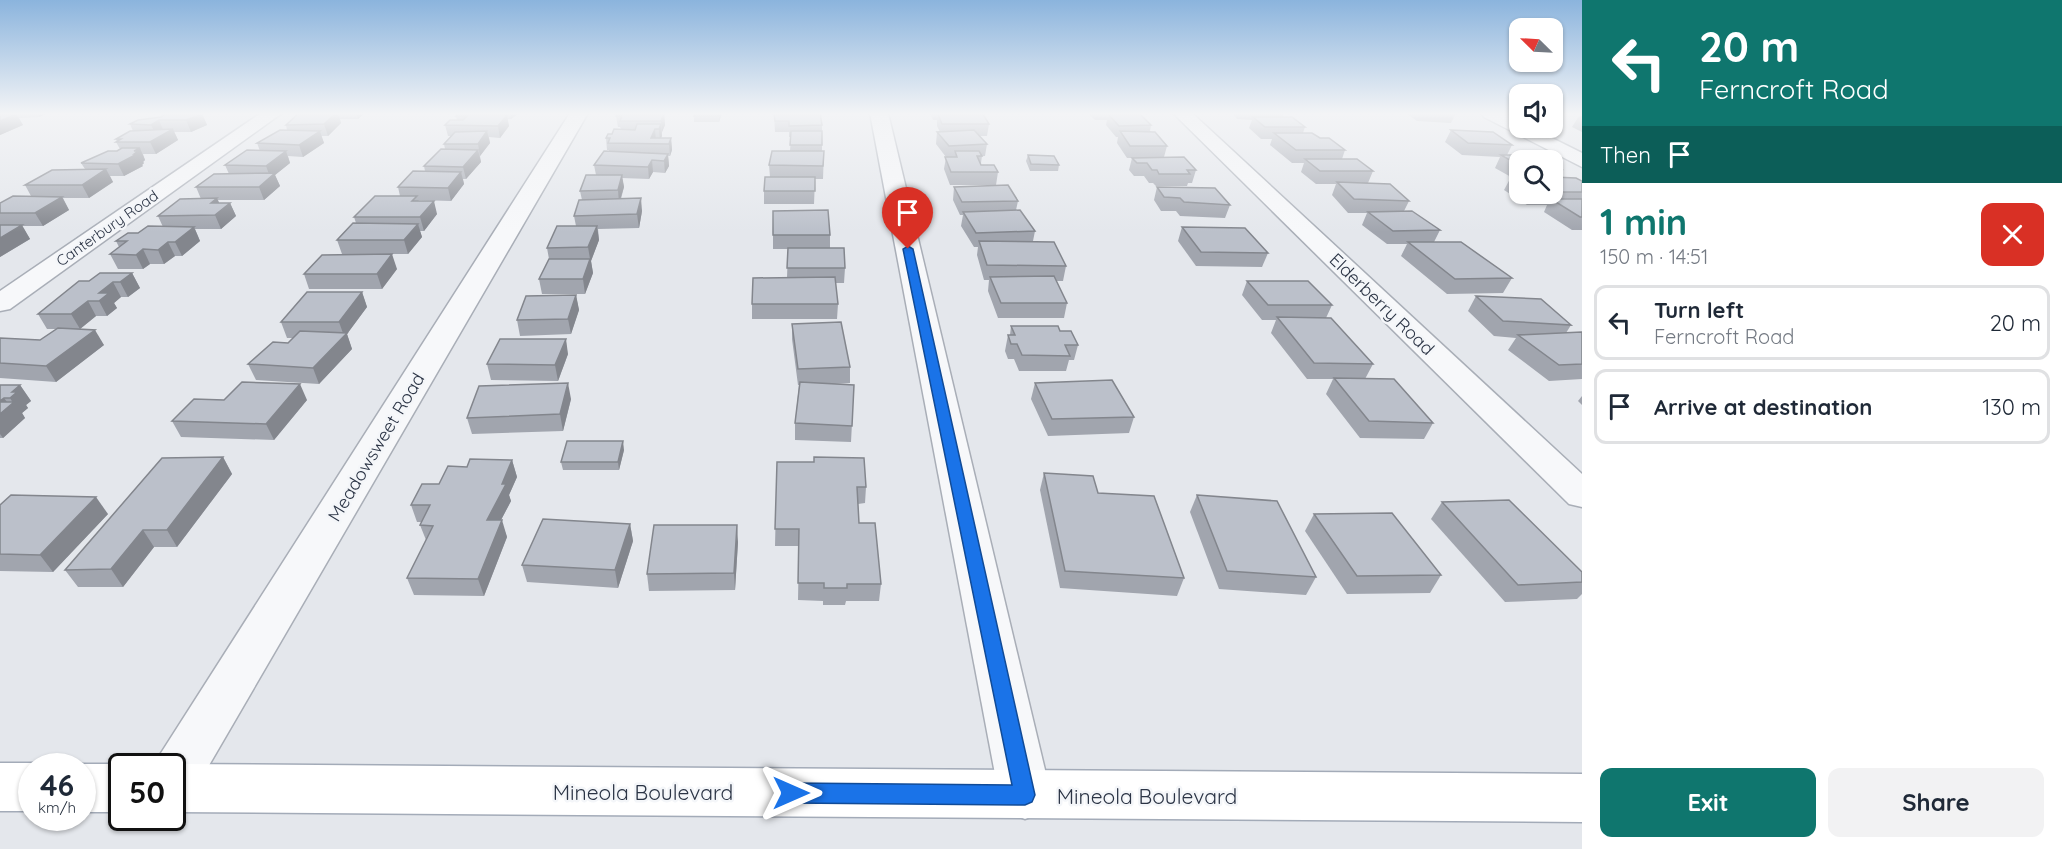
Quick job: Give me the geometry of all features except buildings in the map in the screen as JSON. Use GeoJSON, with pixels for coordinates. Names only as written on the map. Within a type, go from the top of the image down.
{"type":"FeatureCollection","features":[{"type":"Feature","properties":{"kind":"main road"},"geometry":{"type":"LineString","coordinates":[[0,787],[18,787]]}},
{"type":"Feature","properties":{"kind":"main road","name":"Mineola Boulevard"},"geometry":{"type":"LineString","coordinates":[[186,788],[1582,798]]}},
{"type":"Feature","properties":{"kind":"street","name":"Canterbury Road"},"geometry":{"type":"LineString","coordinates":[[0,303],[216,153]]}},
{"type":"Feature","properties":{"kind":"street","name":"Meadowsweet Road"},"geometry":{"type":"LineString","coordinates":[[186,759],[555,153]]}},
{"type":"Feature","properties":{"kind":"street"},"geometry":{"type":"LineString","coordinates":[[887,153],[1025,795]]}},
{"type":"Feature","properties":{"kind":"street","name":"Elderberry Road"},"geometry":{"type":"LineString","coordinates":[[1223,153],[1582,495]]}},
{"type":"Feature","properties":{"kind":"street"},"geometry":{"type":"LineString","coordinates":[[1566,153],[1582,161]]}},
{"type":"Feature","properties":{"kind":"route"},"geometry":{"type":"LineString","coordinates":[[791,793],[1025,795],[908,249]]}}]}
